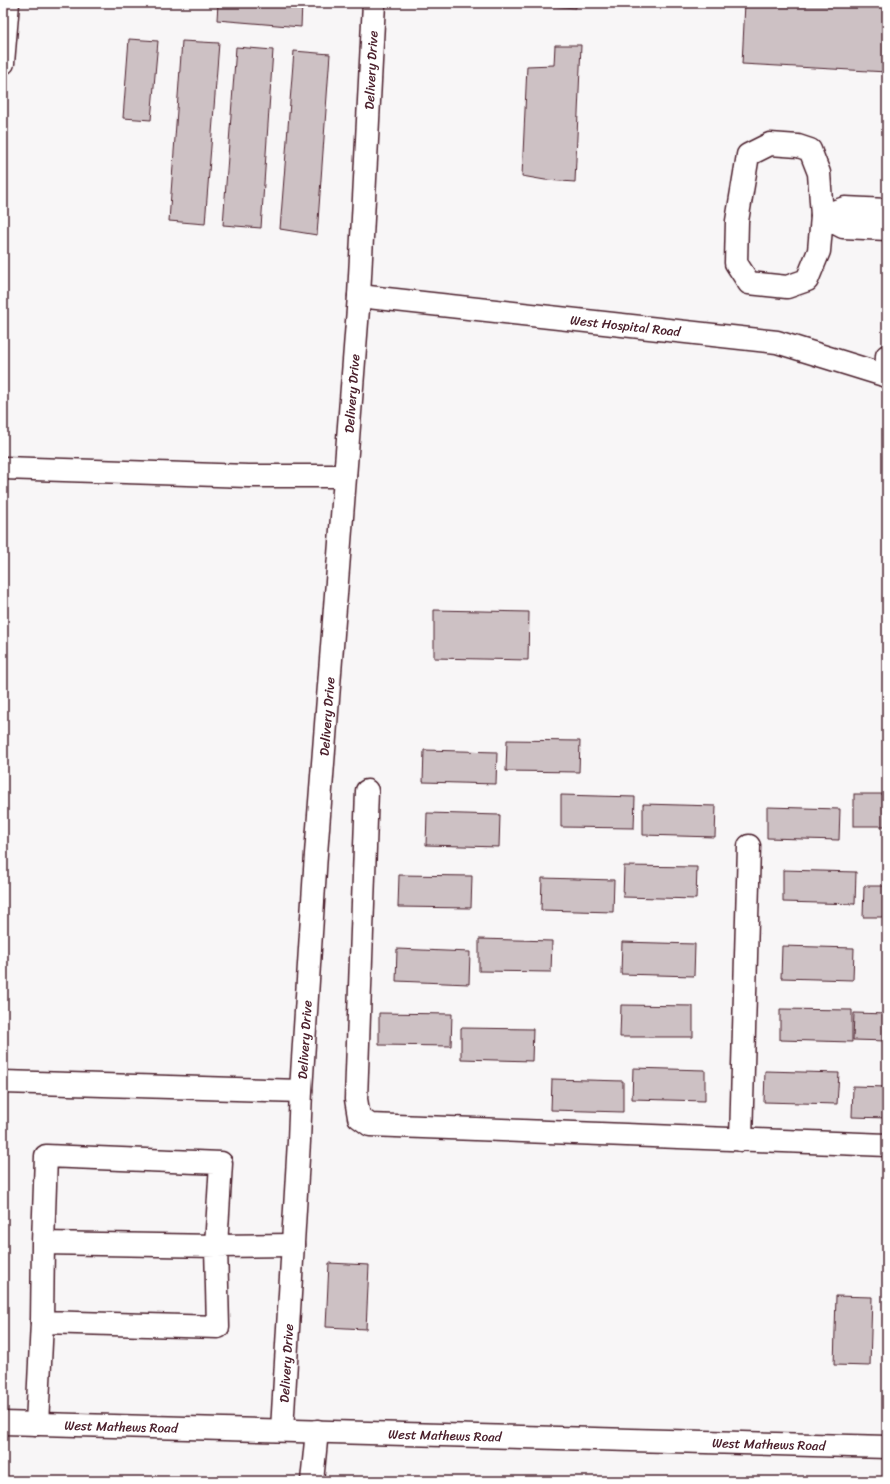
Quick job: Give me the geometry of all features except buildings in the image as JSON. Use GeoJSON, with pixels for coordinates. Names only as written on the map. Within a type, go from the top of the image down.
{"type":"FeatureCollection","features":[{"type":"Feature","properties":{"kind":"street"},"geometry":{"type":"LineString","coordinates":[[3,63],[8,3]]}},
{"type":"Feature","properties":{"kind":"street","name":"Delivery Drive"},"geometry":{"type":"LineString","coordinates":[[282,1430],[316,854],[359,296],[374,3]]}},
{"type":"Feature","properties":{"kind":"street"},"geometry":{"type":"LineString","coordinates":[[770,144],[798,146],[810,150],[819,174],[822,216],[819,251],[807,280],[787,287],[749,283],[736,263],[737,221],[748,155],[770,144]]}},
{"type":"Feature","properties":{"kind":"street"},"geometry":{"type":"LineString","coordinates":[[822,216],[845,208],[887,210]]}},
{"type":"Feature","properties":{"kind":"street"},"geometry":{"type":"LineString","coordinates":[[822,216],[843,226],[887,229]]}},
{"type":"Feature","properties":{"kind":"street","name":"West Hospital Road"},"geometry":{"type":"LineString","coordinates":[[359,296],[777,342],[887,369]]}},
{"type":"Feature","properties":{"kind":"street"},"geometry":{"type":"LineString","coordinates":[[3,468],[248,476],[345,476]]}},
{"type":"Feature","properties":{"kind":"street"},"geometry":{"type":"LineString","coordinates":[[367,791],[356,1099],[359,1117],[370,1125],[887,1145]]}},
{"type":"Feature","properties":{"kind":"street"},"geometry":{"type":"LineString","coordinates":[[741,1140],[749,846]]}},
{"type":"Feature","properties":{"kind":"street"},"geometry":{"type":"LineString","coordinates":[[3,1082],[301,1091]]}},
{"type":"Feature","properties":{"kind":"street"},"geometry":{"type":"LineString","coordinates":[[37,1424],[42,1322],[42,1243],[46,1156],[221,1163],[216,1246],[218,1327],[42,1322]]}},
{"type":"Feature","properties":{"kind":"street"},"geometry":{"type":"LineString","coordinates":[[42,1243],[216,1246],[293,1245]]}},
{"type":"Feature","properties":{"kind":"street","name":"West Mathews Road"},"geometry":{"type":"LineString","coordinates":[[3,1423],[887,1447]]}},
{"type":"Feature","properties":{"kind":"street"},"geometry":{"type":"LineString","coordinates":[[312,1481],[317,1431]]}}]}
